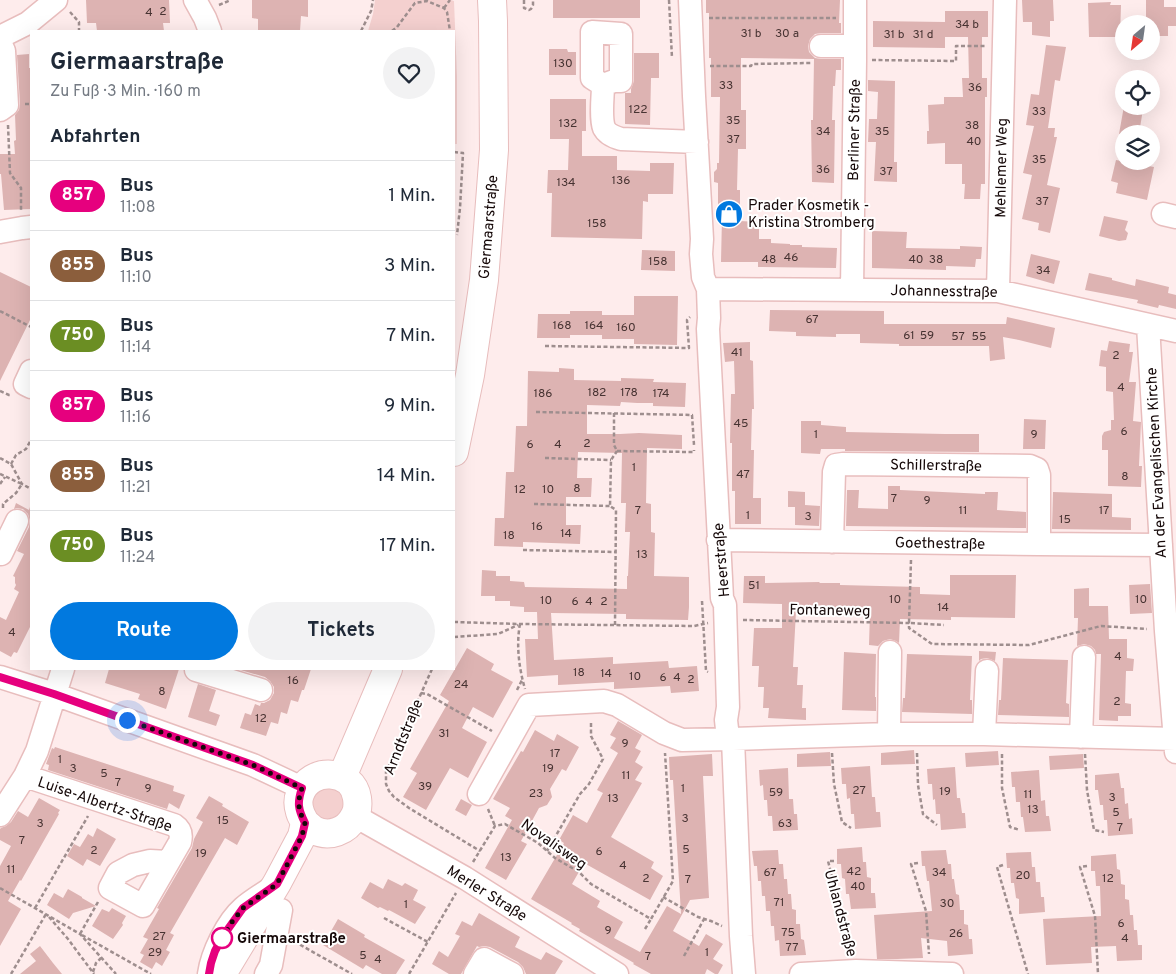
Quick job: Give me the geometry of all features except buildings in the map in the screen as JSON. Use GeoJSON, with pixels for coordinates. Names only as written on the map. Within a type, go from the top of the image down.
{"type":"FeatureCollection","features":[{"type":"Feature","properties":{"kind":"main road","name":"Giermaarstraße"},"geometry":{"type":"LineString","coordinates":[[455,447],[470,375],[484,280],[494,150],[492,0]]}},
{"type":"Feature","properties":{"kind":"main road"},"geometry":{"type":"LineString","coordinates":[[342,777],[388,670]]}},
{"type":"Feature","properties":{"kind":"main road"},"geometry":{"type":"LineString","coordinates":[[331,774],[342,777],[351,784],[356,794],[358,805],[355,816],[339,832],[316,828],[299,812],[298,800],[302,788],[310,780],[320,775],[331,774]]}},
{"type":"Feature","properties":{"kind":"main road"},"geometry":{"type":"LineString","coordinates":[[222,974],[277,884],[302,836],[316,828]]}},
{"type":"Feature","properties":{"kind":"main road"},"geometry":{"type":"LineString","coordinates":[[241,974],[281,910],[318,845],[316,828]]}},
{"type":"Feature","properties":{"kind":"street"},"geometry":{"type":"LineString","coordinates":[[195,0],[210,30]]}},
{"type":"Feature","properties":{"kind":"street","name":"Mehlemer Weg"},"geometry":{"type":"LineString","coordinates":[[998,291],[1005,0]]}},
{"type":"Feature","properties":{"kind":"street"},"geometry":{"type":"LineString","coordinates":[[0,37],[63,6]]}},
{"type":"Feature","properties":{"kind":"street","name":"Heerstraße"},"geometry":{"type":"LineString","coordinates":[[690,9],[702,239],[701,254],[703,277],[708,289],[710,318],[708,329],[718,540],[722,598],[725,604],[726,622],[728,707],[726,720],[731,738],[744,974]]}},
{"type":"Feature","properties":{"kind":"street","name":"Berliner Straße"},"geometry":{"type":"LineString","coordinates":[[852,290],[855,9]]}},
{"type":"Feature","properties":{"kind":"street"},"geometry":{"type":"LineString","coordinates":[[0,42],[4,51],[7,105],[0,110]]}},
{"type":"Feature","properties":{"kind":"street"},"geometry":{"type":"LineString","coordinates":[[821,46],[855,53]]}},
{"type":"Feature","properties":{"kind":"street"},"geometry":{"type":"LineString","coordinates":[[603,86],[602,118],[604,129],[612,136],[621,139],[697,142]]}},
{"type":"Feature","properties":{"kind":"street","name":"Johannesstraße"},"geometry":{"type":"LineString","coordinates":[[708,289],[998,291],[1176,331]]}},
{"type":"Feature","properties":{"kind":"street","name":"An der Evangelischen Kirche"},"geometry":{"type":"LineString","coordinates":[[1148,325],[1166,631],[1176,752]]}},
{"type":"Feature","properties":{"kind":"street"},"geometry":{"type":"LineString","coordinates":[[30,373],[25,384],[30,386]]}},
{"type":"Feature","properties":{"kind":"street","name":"Schillerstraße"},"geometry":{"type":"LineString","coordinates":[[832,542],[834,472],[836,465],[843,464],[1030,466],[1037,469],[1039,475],[1039,544]]}},
{"type":"Feature","properties":{"kind":"street"},"geometry":{"type":"LineString","coordinates":[[0,555],[17,521]]}},
{"type":"Feature","properties":{"kind":"street","name":"Goethestraße"},"geometry":{"type":"LineString","coordinates":[[718,540],[1161,545]]}},
{"type":"Feature","properties":{"kind":"street"},"geometry":{"type":"LineString","coordinates":[[889,734],[890,652]]}},
{"type":"Feature","properties":{"kind":"street"},"geometry":{"type":"LineString","coordinates":[[1083,738],[1084,657]]}},
{"type":"Feature","properties":{"kind":"street"},"geometry":{"type":"LineString","coordinates":[[0,815],[13,783],[36,751],[63,670]]}},
{"type":"Feature","properties":{"kind":"street"},"geometry":{"type":"LineString","coordinates":[[198,670],[261,690]]}},
{"type":"Feature","properties":{"kind":"street"},"geometry":{"type":"LineString","coordinates":[[987,671],[993,734]]}},
{"type":"Feature","properties":{"kind":"street"},"geometry":{"type":"LineString","coordinates":[[0,677],[54,694],[253,765],[302,788]]}},
{"type":"Feature","properties":{"kind":"street"},"geometry":{"type":"LineString","coordinates":[[478,794],[530,705],[604,701],[617,705],[664,733],[682,740],[889,734],[993,734],[1083,738],[1175,739]]}},
{"type":"Feature","properties":{"kind":"street","name":"Luise-Albertz-Straße"},"geometry":{"type":"LineString","coordinates":[[13,783],[97,800],[174,824],[178,828],[182,837],[180,842],[143,906],[110,888]]}},
{"type":"Feature","properties":{"kind":"street","name":"Merler Straße"},"geometry":{"type":"LineString","coordinates":[[355,816],[464,878],[617,974]]}},
{"type":"Feature","properties":{"kind":"street"},"geometry":{"type":"LineString","coordinates":[[110,888],[118,873],[133,865],[150,861],[168,862]]}},
{"type":"Feature","properties":{"kind":"street"},"geometry":{"type":"LineString","coordinates":[[210,974],[215,951],[232,922],[243,908],[277,884]]}},
{"type":"Feature","properties":{"kind":"street"},"geometry":{"type":"LineString","coordinates":[[266,974],[271,965],[281,910]]}},
{"type":"Feature","properties":{"kind":"street"},"geometry":{"type":"LineString","coordinates":[[475,974],[484,959],[512,974]]}},
{"type":"Feature","properties":{"kind":"street","name":"Uhlandstraße"},"geometry":{"type":"LineString","coordinates":[[801,974],[856,971],[952,974]]}},
{"type":"Feature","properties":{"kind":"path"},"geometry":{"type":"LineString","coordinates":[[362,30],[371,11],[373,0]]}},
{"type":"Feature","properties":{"kind":"path"},"geometry":{"type":"LineString","coordinates":[[444,8],[450,0]]}},
{"type":"Feature","properties":{"kind":"path"},"geometry":{"type":"LineString","coordinates":[[524,0],[523,6],[529,10],[533,5],[533,0]]}},
{"type":"Feature","properties":{"kind":"path"},"geometry":{"type":"LineString","coordinates":[[393,30],[414,1],[427,1],[444,8],[447,12],[450,30]]}},
{"type":"Feature","properties":{"kind":"path"},"geometry":{"type":"LineString","coordinates":[[63,6],[79,22],[79,30]]}},
{"type":"Feature","properties":{"kind":"path"},"geometry":{"type":"LineString","coordinates":[[690,9],[773,18],[855,9]]}},
{"type":"Feature","properties":{"kind":"path"},"geometry":{"type":"LineString","coordinates":[[693,66],[818,63],[821,46]]}},
{"type":"Feature","properties":{"kind":"path","name":"Berliner Straße"},"geometry":{"type":"LineString","coordinates":[[855,53],[956,61],[956,46],[1003,46]]}},
{"type":"Feature","properties":{"kind":"path"},"geometry":{"type":"LineString","coordinates":[[8,141],[10,174],[21,188],[18,229]]}},
{"type":"Feature","properties":{"kind":"path"},"geometry":{"type":"LineString","coordinates":[[455,152],[463,153],[457,235]]}},
{"type":"Feature","properties":{"kind":"path"},"geometry":{"type":"LineString","coordinates":[[0,311],[30,326]]}},
{"type":"Feature","properties":{"kind":"path"},"geometry":{"type":"LineString","coordinates":[[544,346],[688,348],[687,320],[692,315]]}},
{"type":"Feature","properties":{"kind":"path"},"geometry":{"type":"LineString","coordinates":[[536,412],[692,415],[694,452],[617,451]]}},
{"type":"Feature","properties":{"kind":"path"},"geometry":{"type":"LineString","coordinates":[[614,413],[614,445],[617,451]]}},
{"type":"Feature","properties":{"kind":"path"},"geometry":{"type":"LineString","coordinates":[[11,464],[16,455],[26,449],[30,442]]}},
{"type":"Feature","properties":{"kind":"path"},"geometry":{"type":"LineString","coordinates":[[610,506],[611,460],[617,451]]}},
{"type":"Feature","properties":{"kind":"path"},"geometry":{"type":"LineString","coordinates":[[0,458],[11,464],[22,484]]}},
{"type":"Feature","properties":{"kind":"path"},"geometry":{"type":"LineString","coordinates":[[544,458],[611,460]]}},
{"type":"Feature","properties":{"kind":"path"},"geometry":{"type":"LineString","coordinates":[[0,474],[30,488]]}},
{"type":"Feature","properties":{"kind":"path"},"geometry":{"type":"LineString","coordinates":[[0,484],[6,477]]}},
{"type":"Feature","properties":{"kind":"path"},"geometry":{"type":"LineString","coordinates":[[534,504],[610,506],[616,510],[615,625]]}},
{"type":"Feature","properties":{"kind":"path"},"geometry":{"type":"LineString","coordinates":[[911,543],[909,628],[932,644],[1029,645],[1102,626],[1166,631]]}},
{"type":"Feature","properties":{"kind":"path"},"geometry":{"type":"LineString","coordinates":[[523,550],[616,552]]}},
{"type":"Feature","properties":{"kind":"path","name":"Fontaneweg"},"geometry":{"type":"LineString","coordinates":[[455,622],[694,626],[735,620],[944,624]]}},
{"type":"Feature","properties":{"kind":"path"},"geometry":{"type":"LineString","coordinates":[[455,637],[498,634],[520,624]]}},
{"type":"Feature","properties":{"kind":"path"},"geometry":{"type":"LineString","coordinates":[[520,624],[517,637],[518,650],[522,680],[530,705]]}},
{"type":"Feature","properties":{"kind":"path","name":"Arndtstraße"},"geometry":{"type":"LineString","coordinates":[[432,670],[386,772],[386,784],[389,791],[401,803],[480,851]]}},
{"type":"Feature","properties":{"kind":"path","name":"Arndtstraße"},"geometry":{"type":"LineString","coordinates":[[421,693],[427,694],[492,732]]}},
{"type":"Feature","properties":{"kind":"path"},"geometry":{"type":"LineString","coordinates":[[547,851],[603,759],[591,736],[590,702]]}},
{"type":"Feature","properties":{"kind":"path"},"geometry":{"type":"LineString","coordinates":[[646,929],[673,881],[664,733]]}},
{"type":"Feature","properties":{"kind":"path"},"geometry":{"type":"LineString","coordinates":[[916,734],[918,785],[923,814],[937,825]]}},
{"type":"Feature","properties":{"kind":"path"},"geometry":{"type":"LineString","coordinates":[[993,734],[1010,827],[1020,830]]}},
{"type":"Feature","properties":{"kind":"path"},"geometry":{"type":"LineString","coordinates":[[831,737],[834,784],[842,822],[851,828]]}},
{"type":"Feature","properties":{"kind":"path"},"geometry":{"type":"LineString","coordinates":[[1083,738],[1087,790],[1094,830],[1104,832]]}},
{"type":"Feature","properties":{"kind":"path"},"geometry":{"type":"LineString","coordinates":[[35,908],[97,800]]}},
{"type":"Feature","properties":{"kind":"path","name":"Novalisweg"},"geometry":{"type":"LineString","coordinates":[[409,974],[496,826],[505,824],[538,843],[555,858],[579,872],[591,884],[651,919]]}},
{"type":"Feature","properties":{"kind":"path","name":"Uhlandstraße"},"geometry":{"type":"LineString","coordinates":[[834,861],[828,861],[856,971]]}},
{"type":"Feature","properties":{"kind":"path"},"geometry":{"type":"LineString","coordinates":[[918,863],[911,864],[926,911],[930,973]]}},
{"type":"Feature","properties":{"kind":"path"},"geometry":{"type":"LineString","coordinates":[[1003,865],[997,867],[1028,974]]}},
{"type":"Feature","properties":{"kind":"path"},"geometry":{"type":"LineString","coordinates":[[1087,866],[1080,867],[1095,916],[1098,974]]}},
{"type":"Feature","properties":{"kind":"path"},"geometry":{"type":"LineString","coordinates":[[0,888],[151,974]]}},
{"type":"Feature","properties":{"kind":"path"},"geometry":{"type":"LineString","coordinates":[[80,934],[101,897],[110,888]]}},
{"type":"Feature","properties":{"kind":"path"},"geometry":{"type":"LineString","coordinates":[[663,897],[698,917],[712,921],[741,936]]}},
{"type":"Feature","properties":{"kind":"path"},"geometry":{"type":"LineString","coordinates":[[46,914],[94,973]]}},
{"type":"Feature","properties":{"kind":"path"},"geometry":{"type":"LineString","coordinates":[[11,974],[46,914]]}},
{"type":"Feature","properties":{"kind":"path"},"geometry":{"type":"LineString","coordinates":[[384,918],[428,942]]}},
{"type":"Feature","properties":{"kind":"path"},"geometry":{"type":"LineString","coordinates":[[684,956],[704,919]]}},
{"type":"Feature","properties":{"kind":"path"},"geometry":{"type":"LineString","coordinates":[[80,934],[116,974]]}},
{"type":"Feature","properties":{"kind":"path"},"geometry":{"type":"LineString","coordinates":[[297,943],[352,974]]}},
{"type":"Feature","properties":{"kind":"path"},"geometry":{"type":"LineString","coordinates":[[94,973],[96,963],[101,958]]}},
{"type":"Feature","properties":{"kind":"shaded area"},"geometry":{"type":"Polygon","coordinates":[[[375,0],[454,1],[457,77],[457,144],[455,144],[455,30],[368,30],[375,0]]]}},
{"type":"Feature","properties":{"kind":"shaded area"},"geometry":{"type":"Polygon","coordinates":[[[320,786],[340,788],[348,805],[331,823],[313,816],[311,796],[320,786]]]}},
{"type":"Feature","properties":{"kind":"bus line","name":"857"},"geometry":{"type":"LineString","coordinates":[[0,677],[54,694],[253,765],[302,788],[298,800],[299,812],[305,823],[302,836],[277,884],[243,908],[232,922],[215,951],[209,974]]}},
{"type":"Feature","properties":{"kind":"place","name":"Prader Kosmetik - Kristina Stromberg"},"geometry":{"type":"Point","coordinates":[729,214]}},
{"type":"Feature","properties":{"kind":"place","name":"Giermaarstraße"},"geometry":{"type":"Point","coordinates":[222,938]}},
{"type":"Feature","properties":{"kind":"route"},"geometry":{"type":"LineString","coordinates":[[127,720],[253,765],[302,788],[298,800],[299,812],[305,823],[302,836],[277,884],[243,908],[222,938]]}}]}
